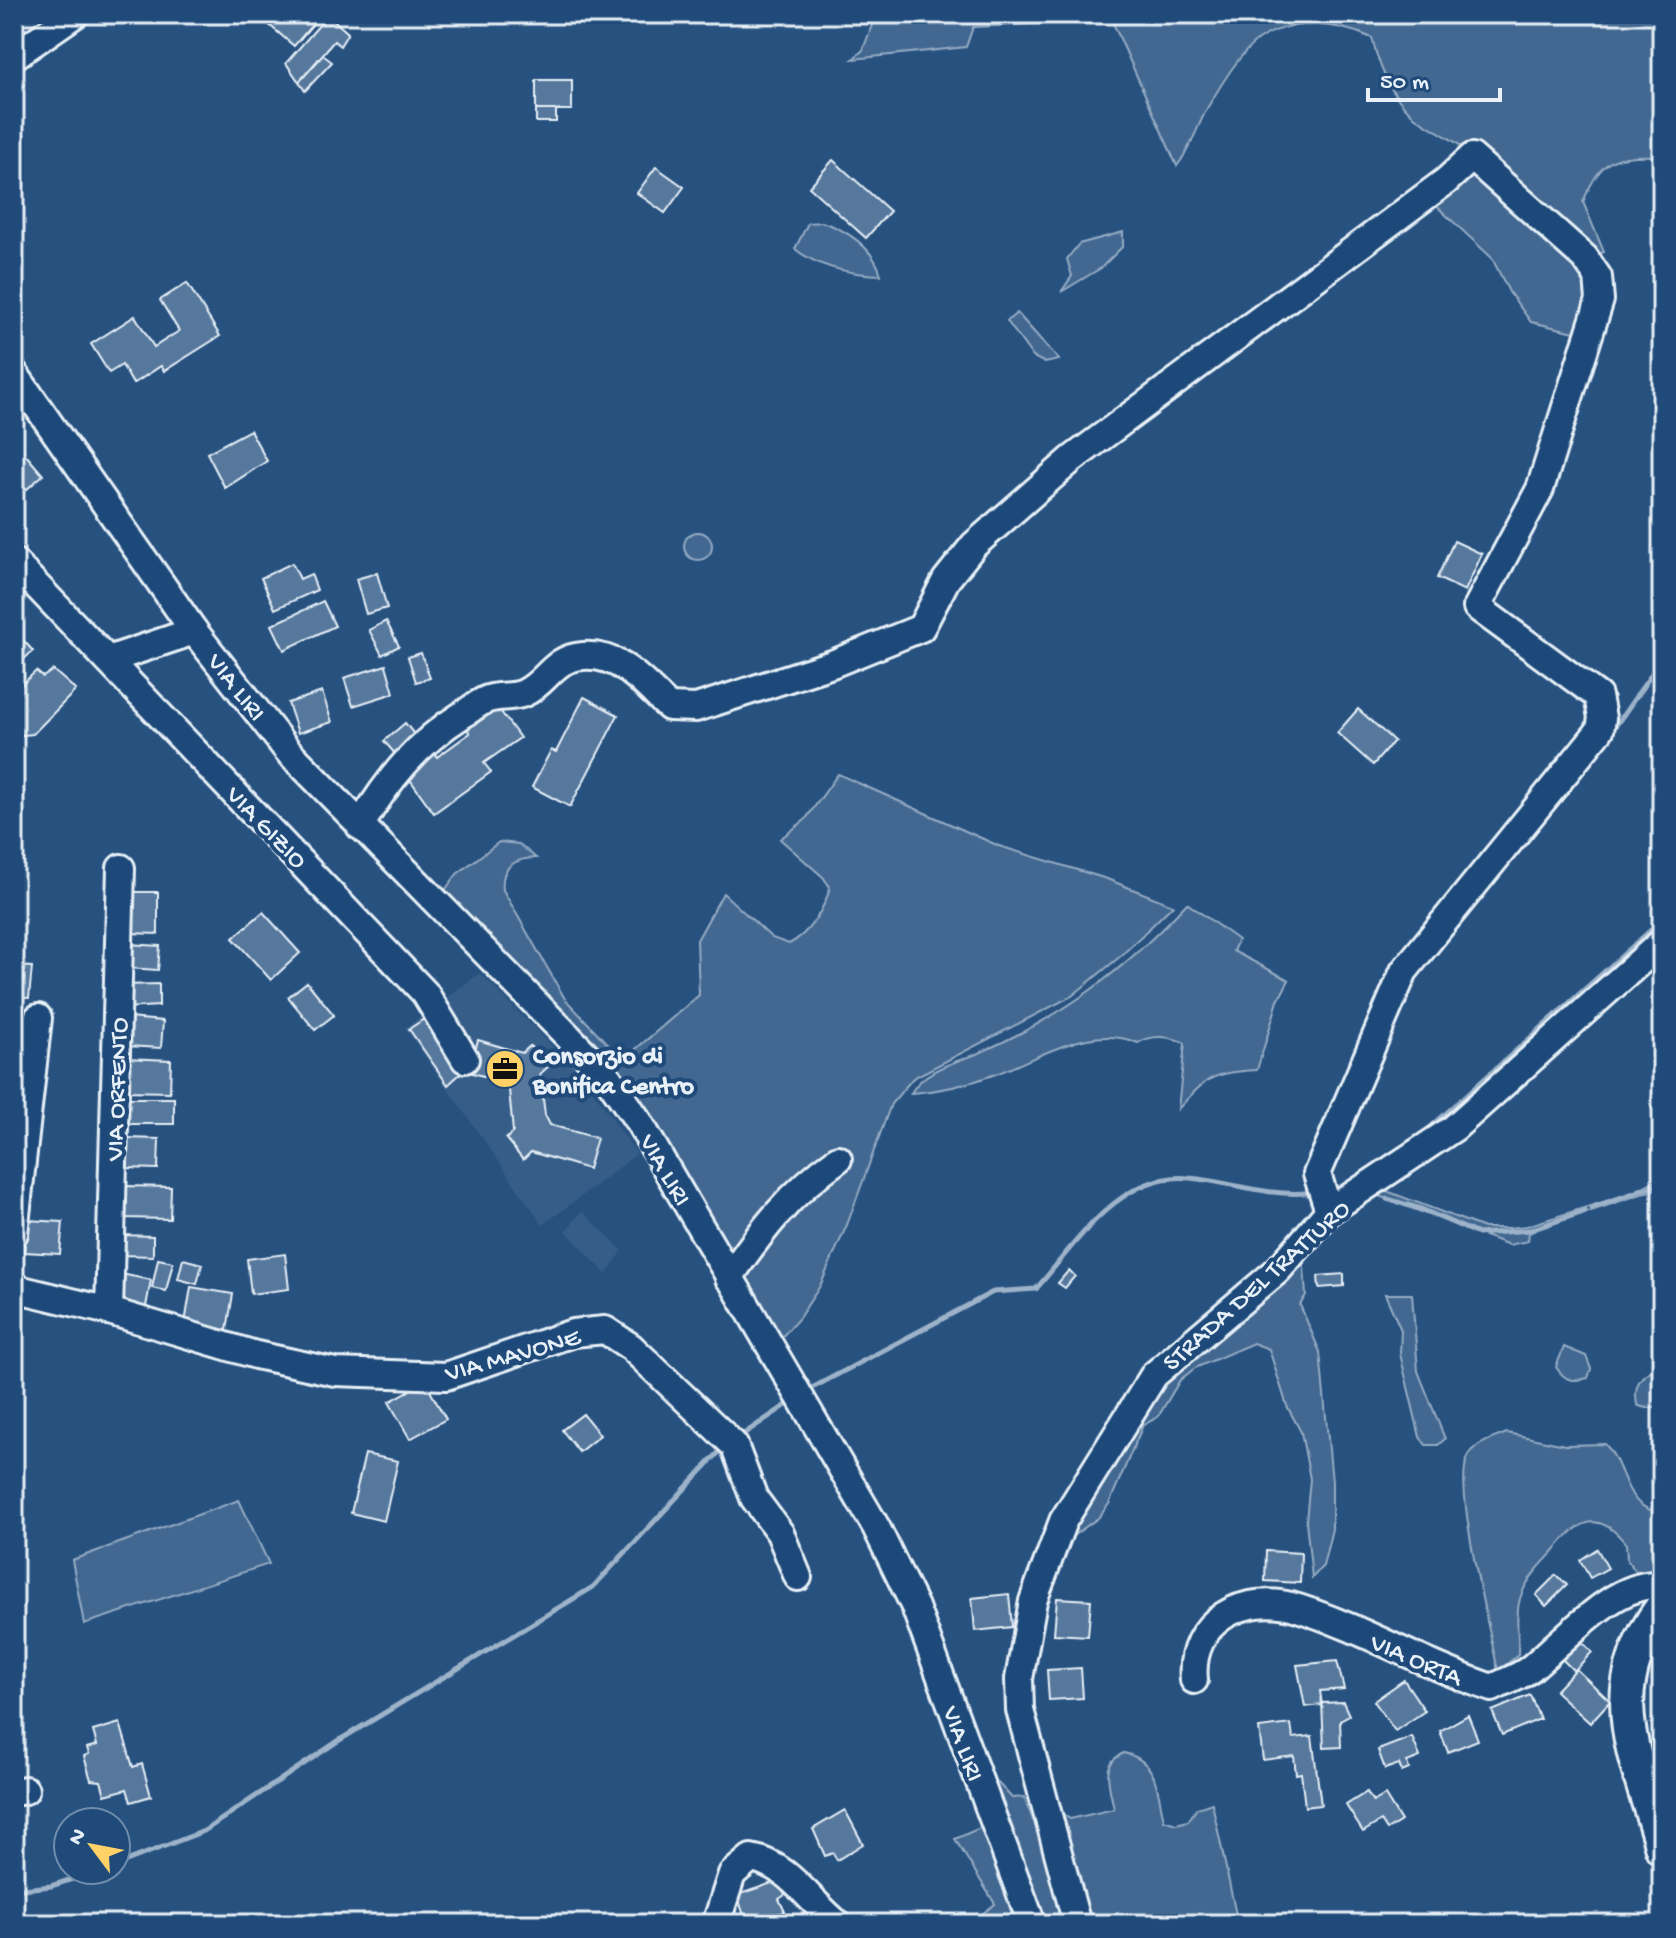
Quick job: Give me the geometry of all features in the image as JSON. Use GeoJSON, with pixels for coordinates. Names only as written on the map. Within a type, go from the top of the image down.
{"type":"FeatureCollection","features":[{"type":"Feature","properties":{"kind":"main road"},"geometry":{"type":"LineString","coordinates":[[1662,1607],[1632,1663],[1625,1707],[1629,1740],[1662,1848]]}},
{"type":"Feature","properties":{"kind":"street"},"geometry":{"type":"LineString","coordinates":[[14,56],[75,14]]}},
{"type":"Feature","properties":{"kind":"street"},"geometry":{"type":"LineString","coordinates":[[360,826],[381,791],[408,757],[445,725],[487,699],[522,694],[542,682],[550,669],[566,660],[584,655],[600,658],[637,674],[669,707],[696,708],[832,664],[921,628],[946,580],[974,545],[1072,459],[1446,181],[1472,157],[1585,258],[1598,277],[1600,300],[1540,489],[1477,607],[1598,696],[1602,718],[1600,730],[1404,971],[1317,1174],[1329,1211]]}},
{"type":"Feature","properties":{"kind":"street","name":"VIA LIRI"},"geometry":{"type":"LineString","coordinates":[[14,373],[194,631],[288,751],[606,1075],[639,1122],[876,1527],[915,1607],[1032,1924]]}},
{"type":"Feature","properties":{"kind":"street","name":"VIA GIZIO"},"geometry":{"type":"LineString","coordinates":[[14,562],[425,993],[465,1059]]}},
{"type":"Feature","properties":{"kind":"street"},"geometry":{"type":"LineString","coordinates":[[108,660],[194,631]]}},
{"type":"Feature","properties":{"kind":"street","name":"VIA ORFENTO"},"geometry":{"type":"LineString","coordinates":[[109,1311],[121,868]]}},
{"type":"Feature","properties":{"kind":"street","name":"STRADA DEL TRATTURO"},"geometry":{"type":"LineString","coordinates":[[1077,1924],[1028,1750],[1020,1710],[1019,1679],[1033,1601],[1063,1521],[1154,1375],[1278,1270],[1329,1211],[1454,1128],[1662,942]]}},
{"type":"Feature","properties":{"kind":"street"},"geometry":{"type":"LineString","coordinates":[[14,1233],[38,1018]]}},
{"type":"Feature","properties":{"kind":"street"},"geometry":{"type":"LineString","coordinates":[[729,1278],[769,1220],[814,1176],[838,1159]]}},
{"type":"Feature","properties":{"kind":"street","name":"VIA MAVONE"},"geometry":{"type":"LineString","coordinates":[[14,1288],[109,1311],[256,1355],[335,1372],[446,1376],[573,1333],[605,1330],[631,1347],[734,1445],[754,1498],[780,1533],[798,1577]]}},
{"type":"Feature","properties":{"kind":"street","name":"VIA ORTA"},"geometry":{"type":"LineString","coordinates":[[1194,1680],[1197,1648],[1207,1628],[1219,1615],[1258,1603],[1296,1607],[1492,1688],[1529,1669],[1561,1639],[1612,1600],[1636,1588],[1662,1586]]}},
{"type":"Feature","properties":{"kind":"street"},"geometry":{"type":"LineString","coordinates":[[716,1924],[732,1874],[751,1858],[766,1860],[781,1870],[838,1924]]}},
{"type":"Feature","properties":{"kind":"shaded area"},"geometry":{"type":"Polygon","coordinates":[[[876,14],[1071,14],[1050,23],[973,27],[966,47],[853,59],[863,50],[876,14]]]}},
{"type":"Feature","properties":{"kind":"shaded area"},"geometry":{"type":"Polygon","coordinates":[[[1109,14],[1662,14],[1662,156],[1632,156],[1612,161],[1597,175],[1583,202],[1604,252],[1587,257],[1588,335],[1531,322],[1509,292],[1492,258],[1430,200],[1472,155],[1404,107],[1384,75],[1372,38],[1330,26],[1300,25],[1258,40],[1225,79],[1177,166],[1109,14]]]}},
{"type":"Feature","properties":{"kind":"shaded area"},"geometry":{"type":"Polygon","coordinates":[[[822,222],[841,230],[866,248],[881,275],[835,269],[795,249],[808,223],[822,222]]]}},
{"type":"Feature","properties":{"kind":"shaded area"},"geometry":{"type":"Polygon","coordinates":[[[1123,232],[1123,246],[1101,268],[1061,292],[1072,276],[1067,259],[1079,244],[1123,232]]]}},
{"type":"Feature","properties":{"kind":"shaded area"},"geometry":{"type":"Polygon","coordinates":[[[1017,313],[1059,360],[1045,363],[1033,357],[1007,321],[1017,313]]]}},
{"type":"Feature","properties":{"kind":"shaded area"},"geometry":{"type":"Polygon","coordinates":[[[698,532],[708,536],[712,546],[708,556],[698,560],[688,556],[684,546],[688,536],[698,532]]]}},
{"type":"Feature","properties":{"kind":"shaded area"},"geometry":{"type":"Polygon","coordinates":[[[838,774],[999,846],[1107,879],[1173,905],[1122,955],[1072,996],[913,1078],[891,1104],[847,1225],[820,1286],[782,1337],[770,1341],[615,1074],[443,893],[457,874],[499,842],[519,844],[536,858],[510,865],[504,875],[503,890],[565,999],[623,1060],[699,995],[697,940],[723,893],[772,938],[789,944],[815,920],[830,887],[780,839],[805,820],[838,774]]]}},
{"type":"Feature","properties":{"kind":"shaded area"},"geometry":{"type":"Polygon","coordinates":[[[1187,903],[1238,940],[1233,951],[1289,980],[1278,1001],[1257,1070],[1212,1078],[1178,1109],[1185,1043],[1161,1037],[1138,1043],[1102,1037],[1066,1045],[975,1081],[911,1093],[923,1078],[932,1073],[1010,1039],[1066,1007],[1140,950],[1187,903]]]}},
{"type":"Feature","properties":{"kind":"shaded area"},"geometry":{"type":"Polygon","coordinates":[[[480,973],[555,1049],[574,1064],[637,1154],[543,1225],[405,1028],[480,973]]]}},
{"type":"Feature","properties":{"kind":"shaded area"},"geometry":{"type":"Polygon","coordinates":[[[1662,1177],[1662,1187],[1538,1229],[1529,1233],[1528,1241],[1509,1245],[1368,1192],[1379,1188],[1484,1228],[1508,1228],[1527,1226],[1631,1193],[1662,1177]]]}},
{"type":"Feature","properties":{"kind":"shaded area"},"geometry":{"type":"Polygon","coordinates":[[[582,1211],[623,1251],[606,1274],[566,1231],[582,1211]]]}},
{"type":"Feature","properties":{"kind":"shaded area"},"geometry":{"type":"Polygon","coordinates":[[[1303,1254],[1306,1295],[1300,1305],[1320,1352],[1332,1482],[1332,1529],[1323,1566],[1312,1578],[1306,1521],[1310,1479],[1301,1432],[1287,1406],[1269,1349],[1253,1343],[1195,1368],[1180,1380],[1158,1417],[1143,1425],[1109,1504],[1098,1518],[1074,1535],[1061,1537],[1136,1407],[1303,1254]]]}},
{"type":"Feature","properties":{"kind":"shaded area"},"geometry":{"type":"Polygon","coordinates":[[[1385,1294],[1412,1294],[1418,1371],[1445,1439],[1438,1445],[1426,1445],[1420,1437],[1400,1354],[1401,1330],[1385,1294]]]}},
{"type":"Feature","properties":{"kind":"shaded area"},"geometry":{"type":"Polygon","coordinates":[[[1564,1347],[1586,1356],[1591,1369],[1588,1378],[1569,1379],[1559,1372],[1556,1367],[1564,1347]]]}},
{"type":"Feature","properties":{"kind":"shaded area"},"geometry":{"type":"Polygon","coordinates":[[[1652,1370],[1662,1372],[1661,1394],[1657,1405],[1646,1408],[1637,1405],[1636,1389],[1640,1380],[1652,1370]]]}},
{"type":"Feature","properties":{"kind":"shaded area"},"geometry":{"type":"Polygon","coordinates":[[[1507,1433],[1565,1445],[1605,1444],[1633,1496],[1649,1510],[1662,1512],[1662,1571],[1641,1578],[1627,1560],[1626,1544],[1615,1532],[1605,1525],[1586,1523],[1569,1534],[1525,1587],[1518,1608],[1518,1655],[1498,1671],[1469,1530],[1464,1476],[1467,1459],[1474,1449],[1507,1433]]]}},
{"type":"Feature","properties":{"kind":"shaded area"},"geometry":{"type":"Polygon","coordinates":[[[239,1500],[269,1564],[84,1624],[72,1560],[239,1500]]]}},
{"type":"Feature","properties":{"kind":"shaded area"},"geometry":{"type":"Polygon","coordinates":[[[1124,1753],[1135,1757],[1150,1770],[1164,1820],[1176,1824],[1188,1821],[1197,1808],[1212,1803],[1238,1924],[1080,1924],[1047,1860],[1062,1924],[1039,1924],[988,1784],[996,1781],[1012,1798],[1024,1797],[1033,1820],[1038,1815],[1060,1812],[1070,1819],[1114,1809],[1109,1769],[1116,1757],[1124,1753]]]}},
{"type":"Feature","properties":{"kind":"shaded area"},"geometry":{"type":"Polygon","coordinates":[[[984,1826],[1021,1924],[969,1924],[995,1904],[955,1839],[984,1826]]]}},
{"type":"Feature","properties":{"kind":"building"},"geometry":{"type":"Polygon","coordinates":[[[262,14],[312,14],[318,18],[294,46],[260,17],[262,14]]]}},
{"type":"Feature","properties":{"kind":"building"},"geometry":{"type":"Polygon","coordinates":[[[328,15],[348,33],[340,46],[334,41],[299,82],[286,63],[328,15]]]}},
{"type":"Feature","properties":{"kind":"building"},"geometry":{"type":"Polygon","coordinates":[[[323,55],[332,62],[305,91],[299,82],[323,55]]]}},
{"type":"Feature","properties":{"kind":"building"},"geometry":{"type":"Polygon","coordinates":[[[536,80],[572,80],[572,110],[536,110],[536,80]]]}},
{"type":"Feature","properties":{"kind":"building"},"geometry":{"type":"Polygon","coordinates":[[[536,110],[556,110],[556,122],[536,122],[536,110]]]}},
{"type":"Feature","properties":{"kind":"building"},"geometry":{"type":"Polygon","coordinates":[[[833,160],[890,211],[866,238],[809,187],[833,160]]]}},
{"type":"Feature","properties":{"kind":"building"},"geometry":{"type":"Polygon","coordinates":[[[656,167],[684,187],[665,213],[637,193],[656,167]]]}},
{"type":"Feature","properties":{"kind":"building"},"geometry":{"type":"Polygon","coordinates":[[[187,283],[220,336],[164,371],[161,366],[133,384],[122,365],[109,373],[91,344],[135,316],[154,347],[179,331],[160,300],[187,283]]]}},
{"type":"Feature","properties":{"kind":"building"},"geometry":{"type":"Polygon","coordinates":[[[250,430],[267,461],[225,488],[207,453],[250,430]]]}},
{"type":"Feature","properties":{"kind":"building"},"geometry":{"type":"Polygon","coordinates":[[[14,441],[43,475],[26,490],[14,476],[14,441]]]}},
{"type":"Feature","properties":{"kind":"building"},"geometry":{"type":"Polygon","coordinates":[[[1454,541],[1482,554],[1465,591],[1437,578],[1454,541]]]}},
{"type":"Feature","properties":{"kind":"building"},"geometry":{"type":"Polygon","coordinates":[[[292,563],[300,579],[311,574],[317,590],[275,609],[261,578],[292,563]]]}},
{"type":"Feature","properties":{"kind":"building"},"geometry":{"type":"Polygon","coordinates":[[[377,573],[387,608],[366,614],[356,579],[377,573]]]}},
{"type":"Feature","properties":{"kind":"building"},"geometry":{"type":"Polygon","coordinates":[[[323,601],[335,626],[284,650],[272,625],[323,601]]]}},
{"type":"Feature","properties":{"kind":"building"},"geometry":{"type":"Polygon","coordinates":[[[386,621],[399,646],[382,655],[369,630],[386,621]]]}},
{"type":"Feature","properties":{"kind":"building"},"geometry":{"type":"Polygon","coordinates":[[[14,630],[33,651],[14,668],[14,630]]]}},
{"type":"Feature","properties":{"kind":"building"},"geometry":{"type":"Polygon","coordinates":[[[421,653],[430,678],[416,682],[408,657],[421,653]]]}},
{"type":"Feature","properties":{"kind":"building"},"geometry":{"type":"Polygon","coordinates":[[[386,665],[394,693],[353,706],[344,678],[386,665]]]}},
{"type":"Feature","properties":{"kind":"building"},"geometry":{"type":"Polygon","coordinates":[[[53,670],[76,690],[33,734],[14,736],[14,692],[36,671],[43,677],[53,670]]]}},
{"type":"Feature","properties":{"kind":"building"},"geometry":{"type":"Polygon","coordinates":[[[322,692],[332,722],[298,733],[288,703],[322,692]]]}},
{"type":"Feature","properties":{"kind":"building"},"geometry":{"type":"Polygon","coordinates":[[[584,697],[618,715],[570,807],[532,787],[551,750],[556,752],[584,697]]]}},
{"type":"Feature","properties":{"kind":"building"},"geometry":{"type":"Polygon","coordinates":[[[496,705],[520,738],[484,763],[491,772],[434,813],[406,774],[431,748],[437,757],[470,733],[465,727],[496,705]]]}},
{"type":"Feature","properties":{"kind":"building"},"geometry":{"type":"Polygon","coordinates":[[[1358,709],[1394,741],[1373,765],[1337,733],[1358,709]]]}},
{"type":"Feature","properties":{"kind":"building"},"geometry":{"type":"Polygon","coordinates":[[[405,723],[418,739],[397,756],[384,741],[405,723]]]}},
{"type":"Feature","properties":{"kind":"building"},"geometry":{"type":"Polygon","coordinates":[[[129,892],[158,892],[158,934],[128,933],[129,892]]]}},
{"type":"Feature","properties":{"kind":"building"},"geometry":{"type":"Polygon","coordinates":[[[263,912],[300,953],[271,980],[233,938],[263,912]]]}},
{"type":"Feature","properties":{"kind":"building"},"geometry":{"type":"Polygon","coordinates":[[[128,944],[160,946],[158,970],[127,968],[128,944]]]}},
{"type":"Feature","properties":{"kind":"building"},"geometry":{"type":"Polygon","coordinates":[[[14,966],[32,967],[29,998],[14,997],[14,966]]]}},
{"type":"Feature","properties":{"kind":"building"},"geometry":{"type":"Polygon","coordinates":[[[307,982],[334,1015],[315,1030],[288,997],[307,982]]]}},
{"type":"Feature","properties":{"kind":"building"},"geometry":{"type":"Polygon","coordinates":[[[159,984],[159,1006],[125,1008],[124,985],[159,984]]]}},
{"type":"Feature","properties":{"kind":"building"},"geometry":{"type":"Polygon","coordinates":[[[128,1018],[163,1021],[161,1048],[126,1046],[128,1018]]]}},
{"type":"Feature","properties":{"kind":"building"},"geometry":{"type":"Polygon","coordinates":[[[424,1019],[461,1073],[448,1085],[409,1029],[424,1019]]]}},
{"type":"Feature","properties":{"kind":"building"},"geometry":{"type":"Polygon","coordinates":[[[478,1040],[522,1053],[530,1046],[548,1067],[540,1074],[545,1115],[550,1125],[597,1138],[588,1169],[531,1152],[523,1160],[506,1139],[513,1132],[509,1090],[501,1081],[469,1072],[478,1040]]]}},
{"type":"Feature","properties":{"kind":"building"},"geometry":{"type":"Polygon","coordinates":[[[125,1058],[171,1060],[170,1092],[123,1091],[125,1058]]]}},
{"type":"Feature","properties":{"kind":"building"},"geometry":{"type":"Polygon","coordinates":[[[123,1098],[174,1098],[174,1124],[122,1124],[123,1098]]]}},
{"type":"Feature","properties":{"kind":"building"},"geometry":{"type":"Polygon","coordinates":[[[127,1138],[159,1139],[158,1169],[125,1168],[127,1138]]]}},
{"type":"Feature","properties":{"kind":"building"},"geometry":{"type":"Polygon","coordinates":[[[125,1186],[171,1187],[170,1219],[124,1218],[125,1186]]]}},
{"type":"Feature","properties":{"kind":"building"},"geometry":{"type":"Polygon","coordinates":[[[26,1220],[63,1222],[60,1254],[24,1252],[26,1220]]]}},
{"type":"Feature","properties":{"kind":"building"},"geometry":{"type":"Polygon","coordinates":[[[120,1235],[153,1236],[153,1256],[119,1255],[120,1235]]]}},
{"type":"Feature","properties":{"kind":"building"},"geometry":{"type":"Polygon","coordinates":[[[285,1254],[289,1289],[251,1294],[247,1259],[285,1254]]]}},
{"type":"Feature","properties":{"kind":"building"},"geometry":{"type":"Polygon","coordinates":[[[158,1259],[173,1262],[166,1291],[152,1288],[158,1259]]]}},
{"type":"Feature","properties":{"kind":"building"},"geometry":{"type":"Polygon","coordinates":[[[183,1259],[202,1264],[197,1284],[178,1279],[183,1259]]]}},
{"type":"Feature","properties":{"kind":"building"},"geometry":{"type":"Polygon","coordinates":[[[1069,1270],[1075,1276],[1065,1288],[1058,1283],[1069,1270]]]}},
{"type":"Feature","properties":{"kind":"building"},"geometry":{"type":"Polygon","coordinates":[[[121,1274],[151,1280],[145,1312],[115,1307],[121,1274]]]}},
{"type":"Feature","properties":{"kind":"building"},"geometry":{"type":"Polygon","coordinates":[[[1344,1274],[1344,1286],[1319,1288],[1318,1276],[1344,1274]]]}},
{"type":"Feature","properties":{"kind":"building"},"geometry":{"type":"Polygon","coordinates":[[[191,1287],[233,1294],[227,1330],[185,1323],[191,1287]]]}},
{"type":"Feature","properties":{"kind":"building"},"geometry":{"type":"Polygon","coordinates":[[[425,1382],[446,1419],[410,1439],[389,1402],[425,1382]]]}},
{"type":"Feature","properties":{"kind":"building"},"geometry":{"type":"Polygon","coordinates":[[[583,1414],[600,1435],[579,1452],[562,1430],[583,1414]]]}},
{"type":"Feature","properties":{"kind":"building"},"geometry":{"type":"Polygon","coordinates":[[[365,1454],[398,1461],[384,1521],[351,1513],[365,1454]]]}},
{"type":"Feature","properties":{"kind":"building"},"geometry":{"type":"Polygon","coordinates":[[[1597,1549],[1608,1568],[1590,1578],[1580,1560],[1597,1549]]]}},
{"type":"Feature","properties":{"kind":"building"},"geometry":{"type":"Polygon","coordinates":[[[1266,1551],[1301,1553],[1300,1583],[1265,1581],[1266,1551]]]}},
{"type":"Feature","properties":{"kind":"building"},"geometry":{"type":"Polygon","coordinates":[[[1556,1575],[1567,1585],[1546,1606],[1536,1595],[1556,1575]]]}},
{"type":"Feature","properties":{"kind":"building"},"geometry":{"type":"Polygon","coordinates":[[[1009,1594],[1012,1627],[975,1631],[972,1598],[1009,1594]]]}},
{"type":"Feature","properties":{"kind":"building"},"geometry":{"type":"Polygon","coordinates":[[[1057,1598],[1091,1600],[1088,1636],[1054,1634],[1057,1598]]]}},
{"type":"Feature","properties":{"kind":"building"},"geometry":{"type":"Polygon","coordinates":[[[1578,1638],[1592,1652],[1574,1671],[1560,1657],[1578,1638]]]}},
{"type":"Feature","properties":{"kind":"building"},"geometry":{"type":"Polygon","coordinates":[[[1337,1661],[1344,1689],[1320,1691],[1322,1705],[1305,1707],[1297,1665],[1337,1661]]]}},
{"type":"Feature","properties":{"kind":"building"},"geometry":{"type":"Polygon","coordinates":[[[1081,1668],[1083,1698],[1049,1700],[1047,1670],[1081,1668]]]}},
{"type":"Feature","properties":{"kind":"building"},"geometry":{"type":"Polygon","coordinates":[[[1576,1669],[1610,1701],[1590,1723],[1555,1691],[1576,1669]]]}},
{"type":"Feature","properties":{"kind":"building"},"geometry":{"type":"Polygon","coordinates":[[[1404,1680],[1425,1711],[1395,1731],[1374,1701],[1404,1680]]]}},
{"type":"Feature","properties":{"kind":"building"},"geometry":{"type":"Polygon","coordinates":[[[1530,1695],[1540,1719],[1502,1735],[1492,1711],[1530,1695]]]}},
{"type":"Feature","properties":{"kind":"building"},"geometry":{"type":"Polygon","coordinates":[[[1343,1702],[1349,1715],[1340,1720],[1341,1747],[1324,1748],[1322,1703],[1343,1702]]]}},
{"type":"Feature","properties":{"kind":"building"},"geometry":{"type":"Polygon","coordinates":[[[1468,1715],[1478,1740],[1448,1752],[1440,1731],[1468,1715]]]}},
{"type":"Feature","properties":{"kind":"building"},"geometry":{"type":"Polygon","coordinates":[[[120,1723],[133,1767],[142,1764],[151,1796],[131,1802],[127,1789],[105,1795],[101,1781],[91,1780],[84,1756],[89,1754],[87,1748],[97,1745],[93,1731],[120,1723]]]}},
{"type":"Feature","properties":{"kind":"building"},"geometry":{"type":"Polygon","coordinates":[[[1291,1724],[1293,1738],[1312,1736],[1321,1805],[1305,1807],[1301,1773],[1296,1774],[1294,1756],[1263,1760],[1259,1728],[1291,1724]]]}},
{"type":"Feature","properties":{"kind":"building"},"geometry":{"type":"Polygon","coordinates":[[[1412,1737],[1420,1757],[1407,1762],[1409,1769],[1402,1772],[1399,1764],[1385,1769],[1378,1750],[1412,1737]]]}},
{"type":"Feature","properties":{"kind":"building"},"geometry":{"type":"Polygon","coordinates":[[[1367,1792],[1373,1802],[1385,1795],[1401,1821],[1387,1830],[1381,1821],[1363,1832],[1346,1805],[1367,1792]]]}},
{"type":"Feature","properties":{"kind":"building"},"geometry":{"type":"Polygon","coordinates":[[[845,1810],[863,1844],[837,1860],[833,1853],[825,1856],[813,1829],[845,1810]]]}},
{"type":"Feature","properties":{"kind":"building"},"geometry":{"type":"Polygon","coordinates":[[[778,1881],[785,1895],[779,1899],[785,1912],[747,1924],[737,1895],[778,1881]]]}},
{"type":"Feature","properties":{"kind":"building"},"geometry":{"type":"Polygon","coordinates":[[[781,1913],[785,1924],[756,1924],[755,1921],[781,1913]]]}},
{"type":"Feature","properties":{"kind":"waterway"},"geometry":{"type":"LineString","coordinates":[[32,28],[51,14]]}},
{"type":"Feature","properties":{"kind":"waterway"},"geometry":{"type":"LineString","coordinates":[[1610,734],[1662,659]]}},
{"type":"Feature","properties":{"kind":"waterway"},"geometry":{"type":"LineString","coordinates":[[1424,1133],[1662,920]]}},
{"type":"Feature","properties":{"kind":"waterway"},"geometry":{"type":"LineString","coordinates":[[1340,1152],[1354,1121]]}},
{"type":"Feature","properties":{"kind":"waterway"},"geometry":{"type":"LineString","coordinates":[[812,1388],[993,1292],[1036,1289],[1102,1214],[1142,1186],[1165,1179],[1190,1178],[1277,1192],[1306,1193]]}},
{"type":"Feature","properties":{"kind":"waterway"},"geometry":{"type":"LineString","coordinates":[[1591,1208],[1662,1183]]}},
{"type":"Feature","properties":{"kind":"waterway"},"geometry":{"type":"LineString","coordinates":[[1387,1199],[1421,1209],[1478,1234],[1530,1230],[1584,1211]]}},
{"type":"Feature","properties":{"kind":"waterway"},"geometry":{"type":"LineString","coordinates":[[742,1435],[785,1406]]}},
{"type":"Feature","properties":{"kind":"waterway"},"geometry":{"type":"LineString","coordinates":[[132,1859],[204,1831],[338,1741],[593,1587],[721,1450]]}},
{"type":"Feature","properties":{"kind":"waterway"},"geometry":{"type":"LineString","coordinates":[[14,1890],[52,1886]]}},
{"type":"Feature","properties":{"kind":"place","name":"Consorzio di Bonifica Centro"},"geometry":{"type":"Point","coordinates":[505,1069]}}]}
